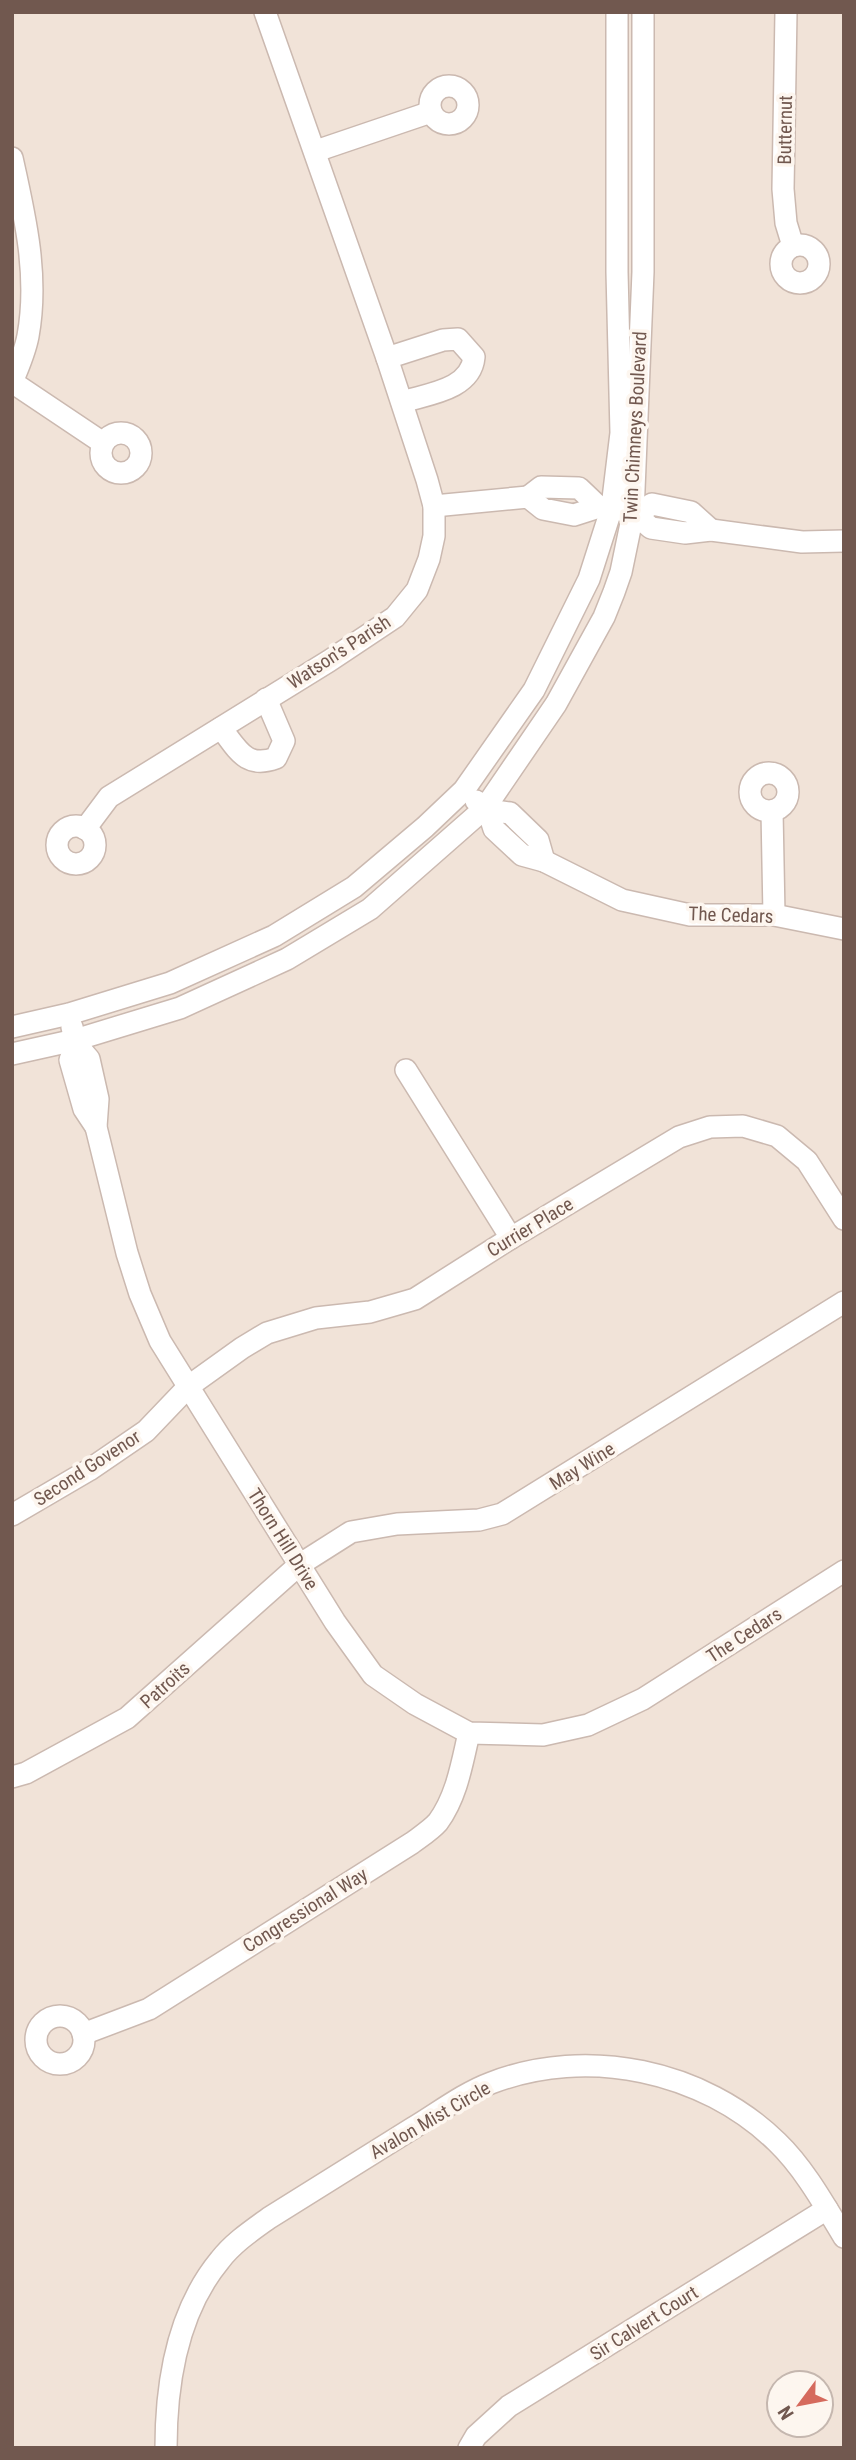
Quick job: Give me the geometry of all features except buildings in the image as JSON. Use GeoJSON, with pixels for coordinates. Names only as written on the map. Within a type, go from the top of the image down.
{"type":"FeatureCollection","features":[{"type":"Feature","properties":{"kind":"street","name":"Watson's Parish"},"geometry":{"type":"LineString","coordinates":[[85,829],[109,797],[395,617],[417,590],[429,559],[434,506],[387,358],[265,12]]}},
{"type":"Feature","properties":{"kind":"street","name":"Twin Chimneys Boulevard"},"geometry":{"type":"LineString","coordinates":[[12,1054],[76,1042],[180,1007],[287,959],[369,909],[486,809],[556,704],[604,617],[621,572],[617,12]]}},
{"type":"Feature","properties":{"kind":"street","name":"Twin Chimneys Boulevard"},"geometry":{"type":"LineString","coordinates":[[12,1027],[69,1014],[170,983],[274,936],[354,887],[464,790],[534,690],[620,511],[643,272],[643,12]]}},
{"type":"Feature","properties":{"kind":"street","name":"Butternut"},"geometry":{"type":"LineString","coordinates":[[786,12],[783,189],[786,223],[793,246]]}},
{"type":"Feature","properties":{"kind":"street"},"geometry":{"type":"LineString","coordinates":[[316,151],[431,112]]}},
{"type":"Feature","properties":{"kind":"street"},"geometry":{"type":"LineString","coordinates":[[12,158],[33,271],[28,335],[12,382],[103,443]]}},
{"type":"Feature","properties":{"kind":"street"},"geometry":{"type":"LineString","coordinates":[[387,358],[443,340],[458,339],[474,357],[466,378],[442,390],[402,402]]}},
{"type":"Feature","properties":{"kind":"street"},"geometry":{"type":"LineString","coordinates":[[434,506],[528,498],[543,509],[574,515],[620,511],[651,528],[685,533],[711,530],[802,541],[844,541]]}},
{"type":"Feature","properties":{"kind":"street","name":"Watson's Parish"},"geometry":{"type":"LineString","coordinates":[[220,728],[249,760],[263,763],[276,758],[284,741],[266,699]]}},
{"type":"Feature","properties":{"kind":"street","name":"The Cedars"},"geometry":{"type":"LineString","coordinates":[[464,790],[486,809],[494,829],[522,855],[544,861],[622,900],[690,915],[774,915],[844,929]]}},
{"type":"Feature","properties":{"kind":"street"},"geometry":{"type":"LineString","coordinates":[[772,811],[774,915]]}},
{"type":"Feature","properties":{"kind":"street","name":"Thorn Hill Drive"},"geometry":{"type":"LineString","coordinates":[[69,1014],[76,1042],[70,1060],[84,1109],[96,1127],[127,1253],[140,1294],[160,1341],[335,1622],[373,1675],[415,1704],[469,1733],[543,1735],[588,1725],[643,1699]]}},
{"type":"Feature","properties":{"kind":"street"},"geometry":{"type":"LineString","coordinates":[[406,1070],[511,1238]]}},
{"type":"Feature","properties":{"kind":"street","name":"Currier Place"},"geometry":{"type":"LineString","coordinates":[[189,1386],[267,1333],[316,1318],[370,1312],[415,1299],[679,1137],[710,1127],[743,1126],[778,1136],[807,1161],[844,1219]]}},
{"type":"Feature","properties":{"kind":"street","name":"May Wine"},"geometry":{"type":"LineString","coordinates":[[299,1565],[351,1532],[397,1524],[479,1520],[502,1514],[844,1302]]}},
{"type":"Feature","properties":{"kind":"street","name":"Second Govenor"},"geometry":{"type":"LineString","coordinates":[[12,1515],[89,1470],[146,1431],[189,1386]]}},
{"type":"Feature","properties":{"kind":"street","name":"Patroits"},"geometry":{"type":"LineString","coordinates":[[12,1777],[26,1773],[127,1718],[299,1565]]}},
{"type":"Feature","properties":{"kind":"street","name":"The Cedars"},"geometry":{"type":"LineString","coordinates":[[643,1699],[844,1571]]}},
{"type":"Feature","properties":{"kind":"street","name":"Congressional Way"},"geometry":{"type":"LineString","coordinates":[[83,2034],[149,2009],[412,1843],[437,1824],[459,1777],[469,1733]]}},
{"type":"Feature","properties":{"kind":"street","name":"Avalon Mist Circle"},"geometry":{"type":"LineString","coordinates":[[166,2448],[171,2376],[177,2345],[200,2287],[220,2259],[269,2218],[488,2084],[522,2073],[559,2066],[639,2069],[725,2101],[762,2129],[796,2164],[844,2237]]}},
{"type":"Feature","properties":{"kind":"street","name":"Sir Calvert Court"},"geometry":{"type":"LineString","coordinates":[[469,2448],[476,2436],[509,2406],[827,2209]]}},
{"type":"Feature","properties":{"kind":"shaded area"},"geometry":{"type":"Polygon","coordinates":[[[12,12],[844,12],[844,2448],[12,2448],[12,12]]]}}]}
